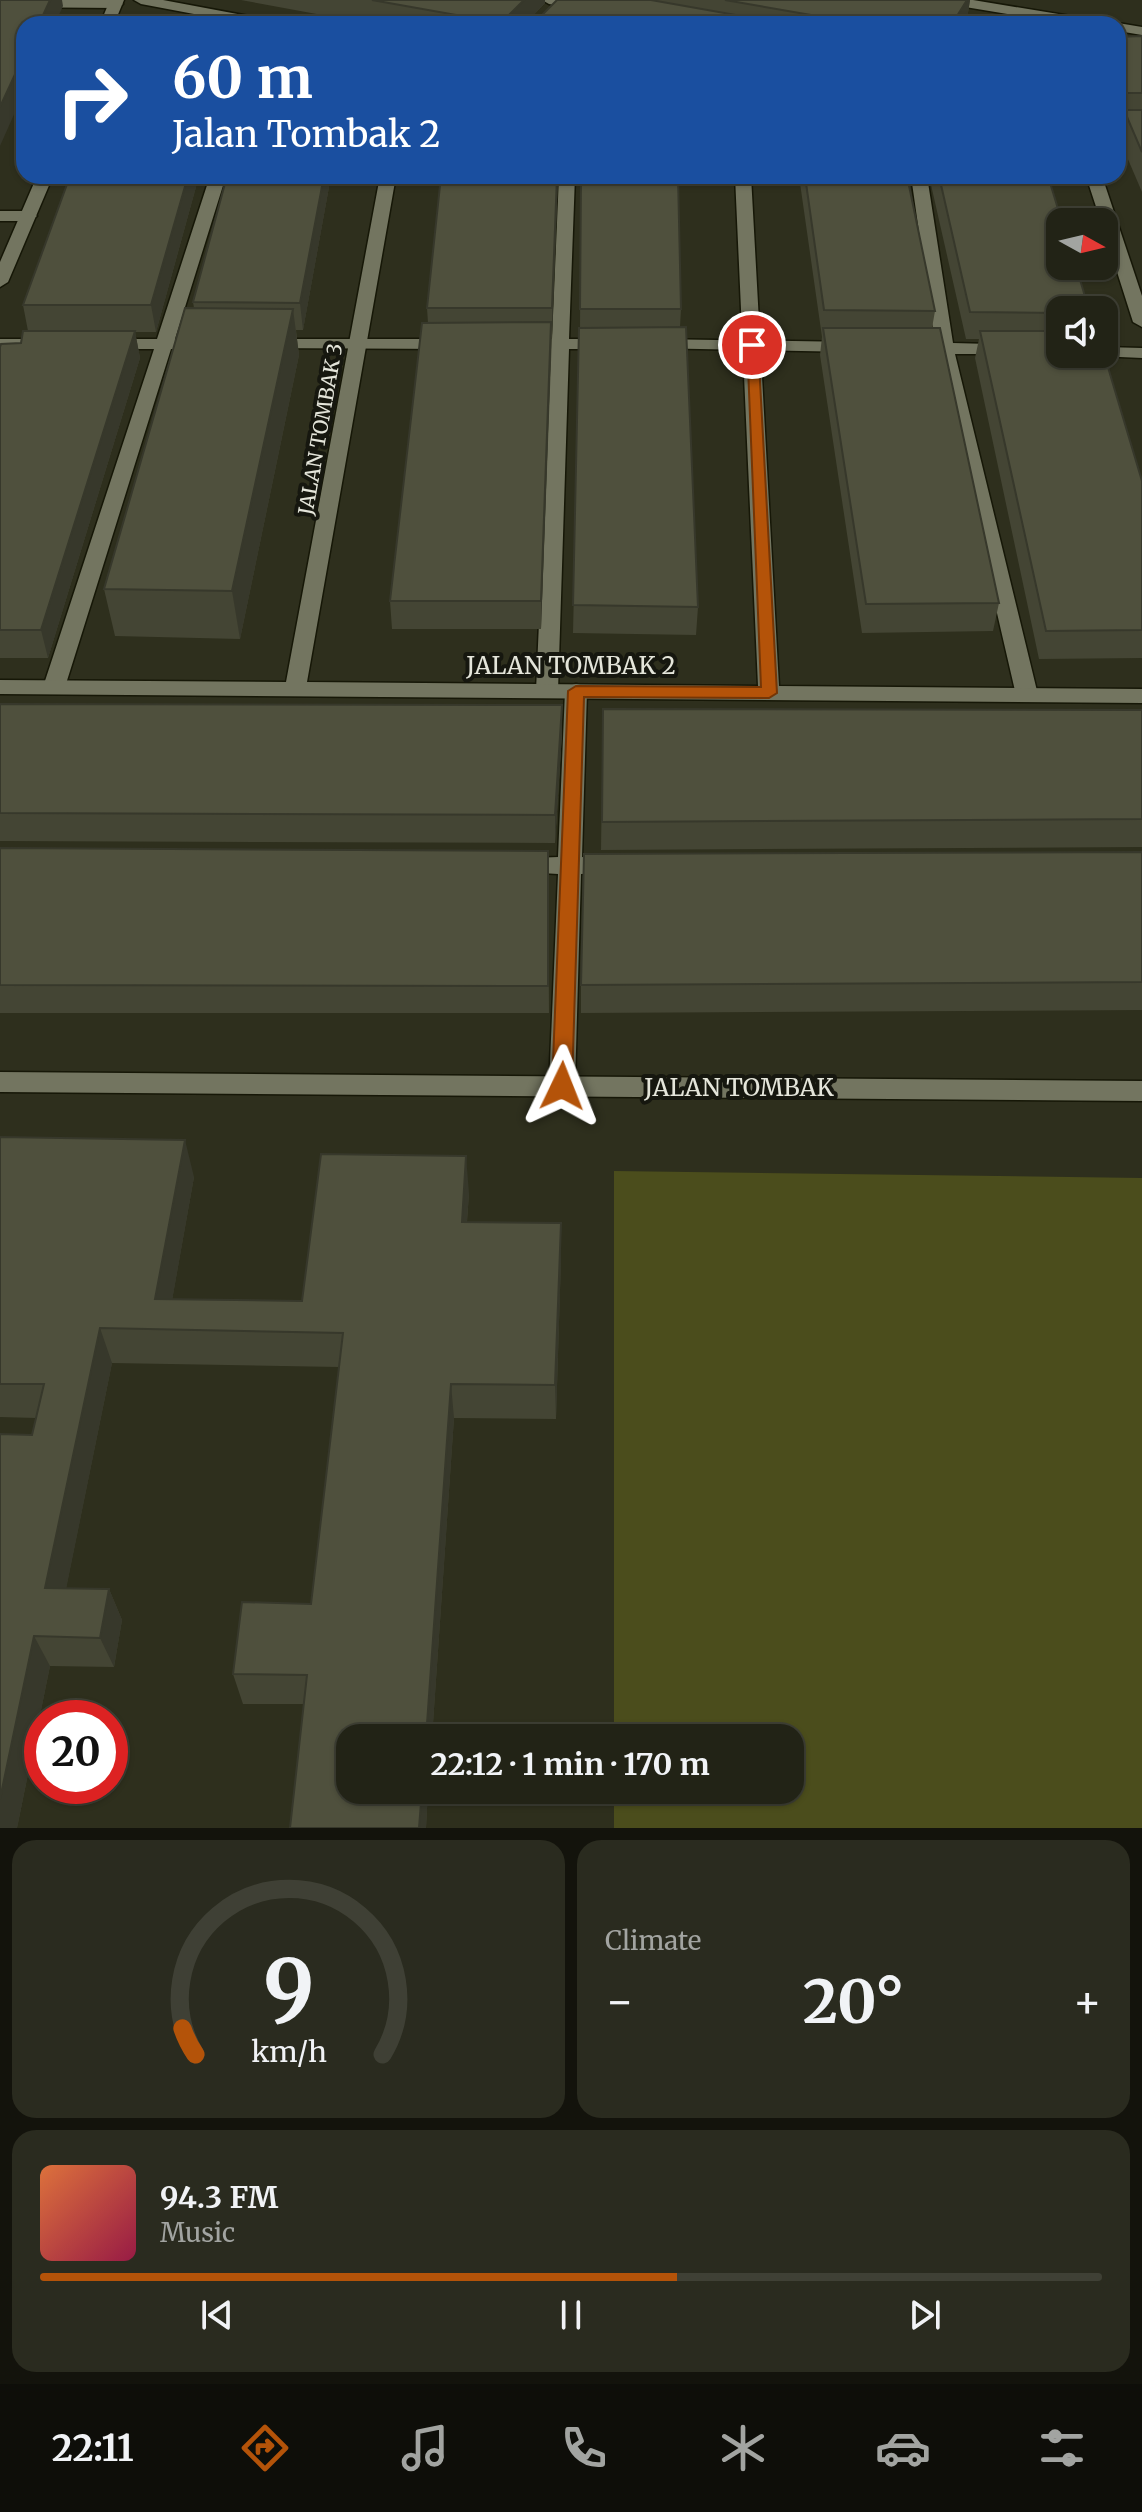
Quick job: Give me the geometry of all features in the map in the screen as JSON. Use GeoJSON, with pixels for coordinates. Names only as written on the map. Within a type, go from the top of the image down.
{"type":"FeatureCollection","features":[{"type":"Feature","properties":{"kind":"street"},"geometry":{"type":"LineString","coordinates":[[141,0],[227,16]]}},
{"type":"Feature","properties":{"kind":"street"},"geometry":{"type":"LineString","coordinates":[[947,0],[1023,16]]}},
{"type":"Feature","properties":{"kind":"street"},"geometry":{"type":"LineString","coordinates":[[0,3],[116,2]]}},
{"type":"Feature","properties":{"kind":"street"},"geometry":{"type":"LineString","coordinates":[[556,4],[607,10]]}},
{"type":"Feature","properties":{"kind":"street"},"geometry":{"type":"LineString","coordinates":[[0,282],[42,184]]}},
{"type":"Feature","properties":{"kind":"street"},"geometry":{"type":"LineString","coordinates":[[54,687],[216,184]]}},
{"type":"Feature","properties":{"kind":"street","name":"JALAN TOMBAK 3"},"geometry":{"type":"LineString","coordinates":[[295,689],[387,184]]}},
{"type":"Feature","properties":{"kind":"street"},"geometry":{"type":"LineString","coordinates":[[547,691],[567,184]]}},
{"type":"Feature","properties":{"kind":"street"},"geometry":{"type":"LineString","coordinates":[[743,184],[769,693]]}},
{"type":"Feature","properties":{"kind":"street"},"geometry":{"type":"LineString","coordinates":[[920,184],[945,349],[1027,695]]}},
{"type":"Feature","properties":{"kind":"street"},"geometry":{"type":"LineString","coordinates":[[1097,184],[1142,322]]}},
{"type":"Feature","properties":{"kind":"street"},"geometry":{"type":"LineString","coordinates":[[0,216],[29,216]]}},
{"type":"Feature","properties":{"kind":"street"},"geometry":{"type":"LineString","coordinates":[[0,344],[60,344]]}},
{"type":"Feature","properties":{"kind":"street"},"geometry":{"type":"LineString","coordinates":[[90,344],[466,344]]}},
{"type":"Feature","properties":{"kind":"street"},"geometry":{"type":"LineString","coordinates":[[497,344],[871,347]]}},
{"type":"Feature","properties":{"kind":"street"},"geometry":{"type":"LineString","coordinates":[[900,348],[1046,351]]}},
{"type":"Feature","properties":{"kind":"street"},"geometry":{"type":"LineString","coordinates":[[1118,352],[1142,353]]}},
{"type":"Feature","properties":{"kind":"street","name":"JALAN TOMBAK 2"},"geometry":{"type":"LineString","coordinates":[[0,687],[1142,696]]}},
{"type":"Feature","properties":{"kind":"street"},"geometry":{"type":"LineString","coordinates":[[562,1086],[576,691]]}},
{"type":"Feature","properties":{"kind":"street"},"geometry":{"type":"LineString","coordinates":[[491,865],[634,866]]}},
{"type":"Feature","properties":{"kind":"street","name":"JALAN TOMBAK"},"geometry":{"type":"LineString","coordinates":[[0,1082],[1142,1091]]}},
{"type":"Feature","properties":{"kind":"shaded area"},"geometry":{"type":"Polygon","coordinates":[[[614,1171],[1142,1178],[1142,1828],[614,1828],[614,1804],[804,1804],[804,1724],[614,1724],[614,1171]]]}},
{"type":"Feature","properties":{"kind":"building"},"geometry":{"type":"Polygon","coordinates":[[[0,0],[50,0],[43,16],[16,16],[16,72],[0,107],[0,0]]]}},
{"type":"Feature","properties":{"kind":"building"},"geometry":{"type":"Polygon","coordinates":[[[372,0],[524,0],[508,16],[462,16],[372,0]]]}},
{"type":"Feature","properties":{"kind":"building"},"geometry":{"type":"Polygon","coordinates":[[[557,0],[651,0],[741,16],[541,16],[557,0]]]}},
{"type":"Feature","properties":{"kind":"building"},"geometry":{"type":"Polygon","coordinates":[[[725,0],[967,0],[957,16],[817,16],[725,0]]]}},
{"type":"Feature","properties":{"kind":"building"},"geometry":{"type":"Polygon","coordinates":[[[1142,36],[1142,93],[1126,93],[1126,37],[1142,36]]]}},
{"type":"Feature","properties":{"kind":"building"},"geometry":{"type":"Polygon","coordinates":[[[1126,110],[1142,110],[1142,152],[1126,115],[1126,110]]]}},
{"type":"Feature","properties":{"kind":"building"},"geometry":{"type":"Polygon","coordinates":[[[67,184],[186,184],[151,305],[23,305],[67,184]]]}},
{"type":"Feature","properties":{"kind":"building"},"geometry":{"type":"Polygon","coordinates":[[[225,184],[322,184],[300,303],[193,302],[225,184]]]}},
{"type":"Feature","properties":{"kind":"building"},"geometry":{"type":"Polygon","coordinates":[[[440,184],[557,184],[552,308],[427,308],[440,184]]]}},
{"type":"Feature","properties":{"kind":"building"},"geometry":{"type":"Polygon","coordinates":[[[581,184],[678,184],[681,309],[580,309],[581,184]]]}},
{"type":"Feature","properties":{"kind":"building"},"geometry":{"type":"Polygon","coordinates":[[[806,184],[909,184],[935,311],[824,310],[806,184]]]}},
{"type":"Feature","properties":{"kind":"building"},"geometry":{"type":"Polygon","coordinates":[[[941,184],[1050,184],[1058,208],[1046,208],[1046,280],[1080,280],[1085,296],[1046,296],[1046,313],[970,312],[941,184]]]}},
{"type":"Feature","properties":{"kind":"building"},"geometry":{"type":"Polygon","coordinates":[[[185,308],[293,309],[232,591],[104,589],[185,308]]]}},
{"type":"Feature","properties":{"kind":"building"},"geometry":{"type":"Polygon","coordinates":[[[551,322],[541,601],[390,601],[422,323],[551,322]]]}},
{"type":"Feature","properties":{"kind":"building"},"geometry":{"type":"Polygon","coordinates":[[[686,327],[698,607],[573,605],[579,328],[686,327]]]}},
{"type":"Feature","properties":{"kind":"building"},"geometry":{"type":"Polygon","coordinates":[[[823,328],[940,328],[999,603],[866,604],[823,328]]]}},
{"type":"Feature","properties":{"kind":"building"},"geometry":{"type":"Polygon","coordinates":[[[23,331],[135,331],[41,630],[0,630],[0,347],[1,344],[21,343],[23,331]]]}},
{"type":"Feature","properties":{"kind":"building"},"geometry":{"type":"Polygon","coordinates":[[[980,331],[1046,331],[1046,368],[1108,368],[1142,481],[1142,630],[1046,631],[980,331]]]}},
{"type":"Feature","properties":{"kind":"building"},"geometry":{"type":"Polygon","coordinates":[[[0,704],[562,705],[555,815],[0,813],[0,704]]]}},
{"type":"Feature","properties":{"kind":"building"},"geometry":{"type":"Polygon","coordinates":[[[603,709],[1142,710],[1142,819],[602,822],[603,709]]]}},
{"type":"Feature","properties":{"kind":"building"},"geometry":{"type":"Polygon","coordinates":[[[0,848],[548,851],[548,986],[0,985],[0,848]]]}},
{"type":"Feature","properties":{"kind":"building"},"geometry":{"type":"Polygon","coordinates":[[[1142,852],[1142,982],[581,985],[584,854],[1142,852]]]}},
{"type":"Feature","properties":{"kind":"building"},"geometry":{"type":"Polygon","coordinates":[[[0,1137],[185,1140],[155,1299],[302,1301],[321,1154],[466,1156],[462,1222],[561,1223],[555,1385],[451,1384],[427,1724],[336,1724],[336,1804],[421,1804],[419,1828],[290,1828],[307,1675],[233,1674],[242,1602],[311,1604],[343,1333],[100,1328],[45,1588],[109,1589],[100,1638],[34,1636],[0,1799],[0,1434],[32,1435],[44,1384],[0,1384],[0,1137]]]}},
{"type":"Feature","properties":{"kind":"route"},"geometry":{"type":"LineString","coordinates":[[562,1086],[576,691],[769,693],[752,345]]}}]}
